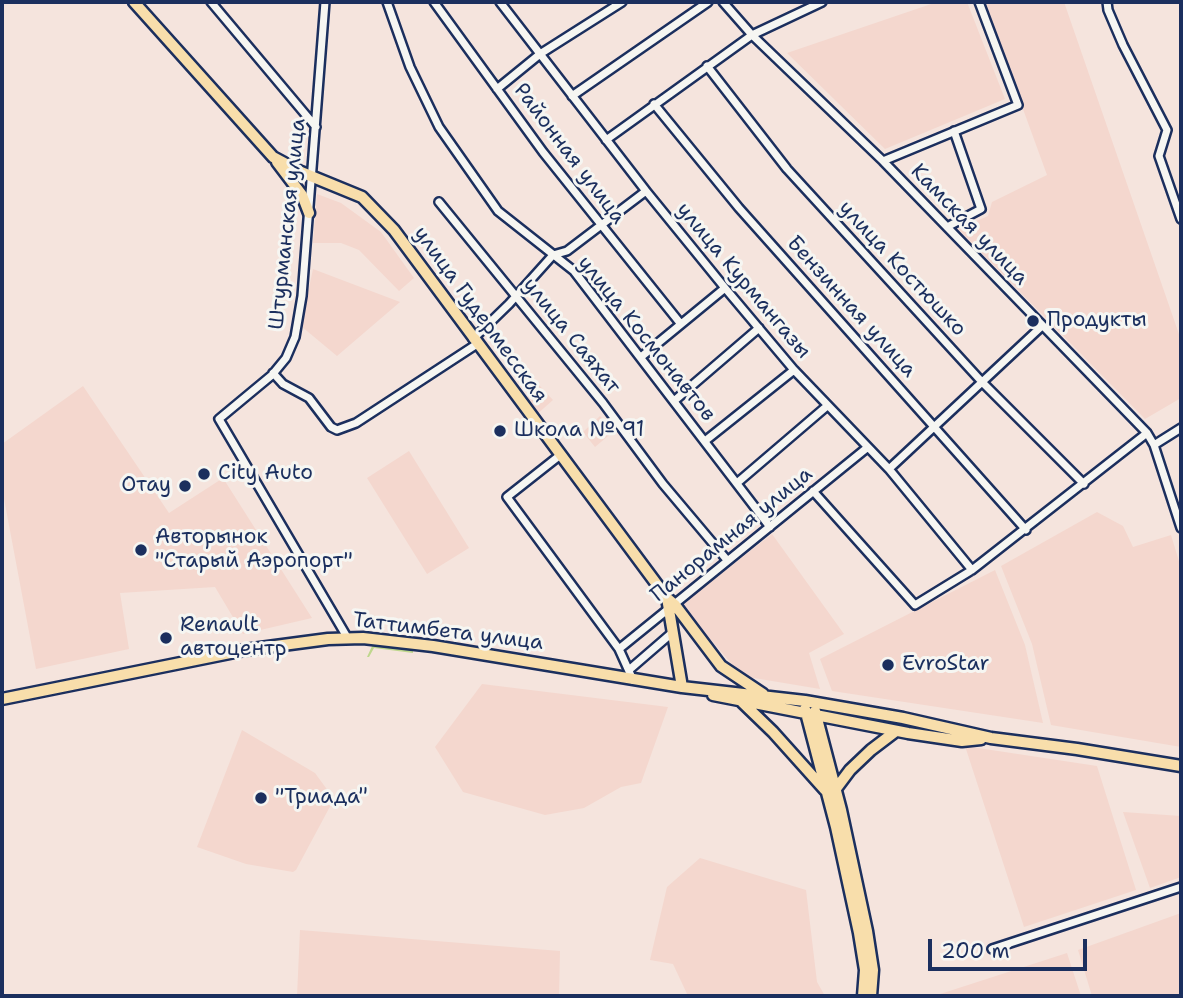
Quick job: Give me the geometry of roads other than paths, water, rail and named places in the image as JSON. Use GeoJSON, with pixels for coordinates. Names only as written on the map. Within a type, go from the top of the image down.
{"type":"FeatureCollection","features":[{"type":"Feature","properties":{"kind":"main road"},"geometry":{"type":"LineString","coordinates":[[134,2],[272,156],[302,194],[309,213]]}},
{"type":"Feature","properties":{"kind":"main road","name":"улица Гудермесская"},"geometry":{"type":"LineString","coordinates":[[272,156],[312,177],[362,197],[394,230],[670,604],[682,687]]}},
{"type":"Feature","properties":{"kind":"main road"},"geometry":{"type":"LineString","coordinates":[[670,604],[721,666],[766,696]]}},
{"type":"Feature","properties":{"kind":"main road","name":"Таттимбета улица"},"geometry":{"type":"LineString","coordinates":[[2,699],[245,650],[347,637],[418,644],[631,675],[682,687]]}},
{"type":"Feature","properties":{"kind":"main road"},"geometry":{"type":"LineString","coordinates":[[682,687],[809,702],[903,718],[991,738],[1181,766]]}},
{"type":"Feature","properties":{"kind":"main road"},"geometry":{"type":"LineString","coordinates":[[682,687],[741,702],[896,731],[962,741],[991,738]]}},
{"type":"Feature","properties":{"kind":"main road"},"geometry":{"type":"LineString","coordinates":[[741,702],[831,791],[859,933],[864,970],[863,996]]}},
{"type":"Feature","properties":{"kind":"main road"},"geometry":{"type":"LineString","coordinates":[[809,702],[867,932],[873,970],[872,996]]}},
{"type":"Feature","properties":{"kind":"main road"},"geometry":{"type":"LineString","coordinates":[[831,791],[850,770],[896,731]]}},
{"type":"Feature","properties":{"kind":"street"},"geometry":{"type":"LineString","coordinates":[[211,2],[316,127]]}},
{"type":"Feature","properties":{"kind":"street","name":"Штурманская улица"},"geometry":{"type":"LineString","coordinates":[[325,2],[302,296],[295,337],[286,358],[274,373],[219,419],[347,637]]}},
{"type":"Feature","properties":{"kind":"street","name":"улица Космонавтов"},"geometry":{"type":"LineString","coordinates":[[387,2],[410,66],[439,127],[498,211],[574,271],[770,527]]}},
{"type":"Feature","properties":{"kind":"street","name":"Районная улица"},"geometry":{"type":"LineString","coordinates":[[434,2],[601,225],[680,323]]}},
{"type":"Feature","properties":{"kind":"street","name":"улица Курмангазы"},"geometry":{"type":"LineString","coordinates":[[500,2],[606,141],[725,288],[794,370],[889,469],[972,570]]}},
{"type":"Feature","properties":{"kind":"street"},"geometry":{"type":"LineString","coordinates":[[497,89],[540,54],[622,2]]}},
{"type":"Feature","properties":{"kind":"street"},"geometry":{"type":"LineString","coordinates":[[572,96],[708,2]]}},
{"type":"Feature","properties":{"kind":"street","name":"Камская улица"},"geometry":{"type":"LineString","coordinates":[[723,2],[752,35],[883,161],[1147,433],[1154,445],[1181,528]]}},
{"type":"Feature","properties":{"kind":"street"},"geometry":{"type":"LineString","coordinates":[[606,141],[752,35],[822,2]]}},
{"type":"Feature","properties":{"kind":"street"},"geometry":{"type":"LineString","coordinates":[[883,161],[1018,105],[979,2]]}},
{"type":"Feature","properties":{"kind":"street"},"geometry":{"type":"LineString","coordinates":[[1107,2],[1123,45],[1167,131],[1159,156],[1181,219]]}},
{"type":"Feature","properties":{"kind":"street","name":"улица Костюшко"},"geometry":{"type":"LineString","coordinates":[[707,66],[787,169],[982,382],[1084,484]]}},
{"type":"Feature","properties":{"kind":"street","name":"Бензинная улица"},"geometry":{"type":"LineString","coordinates":[[654,104],[739,208],[1026,530]]}},
{"type":"Feature","properties":{"kind":"street"},"geometry":{"type":"LineString","coordinates":[[947,227],[981,209],[954,131]]}},
{"type":"Feature","properties":{"kind":"street"},"geometry":{"type":"LineString","coordinates":[[274,373],[284,384],[309,398],[331,427],[337,430],[356,423],[475,342],[553,255],[567,251],[646,191]]}},
{"type":"Feature","properties":{"kind":"street","name":"улица Саяхат"},"geometry":{"type":"LineString","coordinates":[[439,202],[603,403],[663,484],[727,560]]}},
{"type":"Feature","properties":{"kind":"street"},"geometry":{"type":"LineString","coordinates":[[641,357],[725,288]]}},
{"type":"Feature","properties":{"kind":"street"},"geometry":{"type":"LineString","coordinates":[[889,469],[1042,326]]}},
{"type":"Feature","properties":{"kind":"street"},"geometry":{"type":"LineString","coordinates":[[674,401],[759,328]]}},
{"type":"Feature","properties":{"kind":"street"},"geometry":{"type":"LineString","coordinates":[[705,442],[794,370]]}},
{"type":"Feature","properties":{"kind":"street"},"geometry":{"type":"LineString","coordinates":[[737,483],[827,406]]}},
{"type":"Feature","properties":{"kind":"street"},"geometry":{"type":"LineString","coordinates":[[1154,445],[1181,428]]}},
{"type":"Feature","properties":{"kind":"street"},"geometry":{"type":"LineString","coordinates":[[813,491],[915,605],[972,570],[1026,530],[1147,433]]}},
{"type":"Feature","properties":{"kind":"street","name":"Панорамная улица"},"geometry":{"type":"LineString","coordinates":[[619,649],[670,604],[868,447]]}},
{"type":"Feature","properties":{"kind":"street"},"geometry":{"type":"LineString","coordinates":[[559,456],[507,497],[619,649],[631,675],[673,632]]}},
{"type":"Feature","properties":{"kind":"street"},"geometry":{"type":"LineString","coordinates":[[992,949],[1181,887]]}},
{"type":"Feature","properties":{"kind":"place","name":"Продукты"},"geometry":{"type":"Point","coordinates":[1033,321]}},
{"type":"Feature","properties":{"kind":"place","name":"Школа № 91"},"geometry":{"type":"Point","coordinates":[500,431]}},
{"type":"Feature","properties":{"kind":"place","name":"City Auto"},"geometry":{"type":"Point","coordinates":[204,474]}},
{"type":"Feature","properties":{"kind":"place","name":"Отау"},"geometry":{"type":"Point","coordinates":[185,486]}},
{"type":"Feature","properties":{"kind":"place","name":"Авторынок \"Старый Аэропорт\""},"geometry":{"type":"Point","coordinates":[141,550]}},
{"type":"Feature","properties":{"kind":"place","name":"Renault автоцентр"},"geometry":{"type":"Point","coordinates":[166,638]}},
{"type":"Feature","properties":{"kind":"place","name":"EvroStar"},"geometry":{"type":"Point","coordinates":[888,665]}},
{"type":"Feature","properties":{"kind":"place","name":"\"Триада\""},"geometry":{"type":"Point","coordinates":[261,798]}}]}
